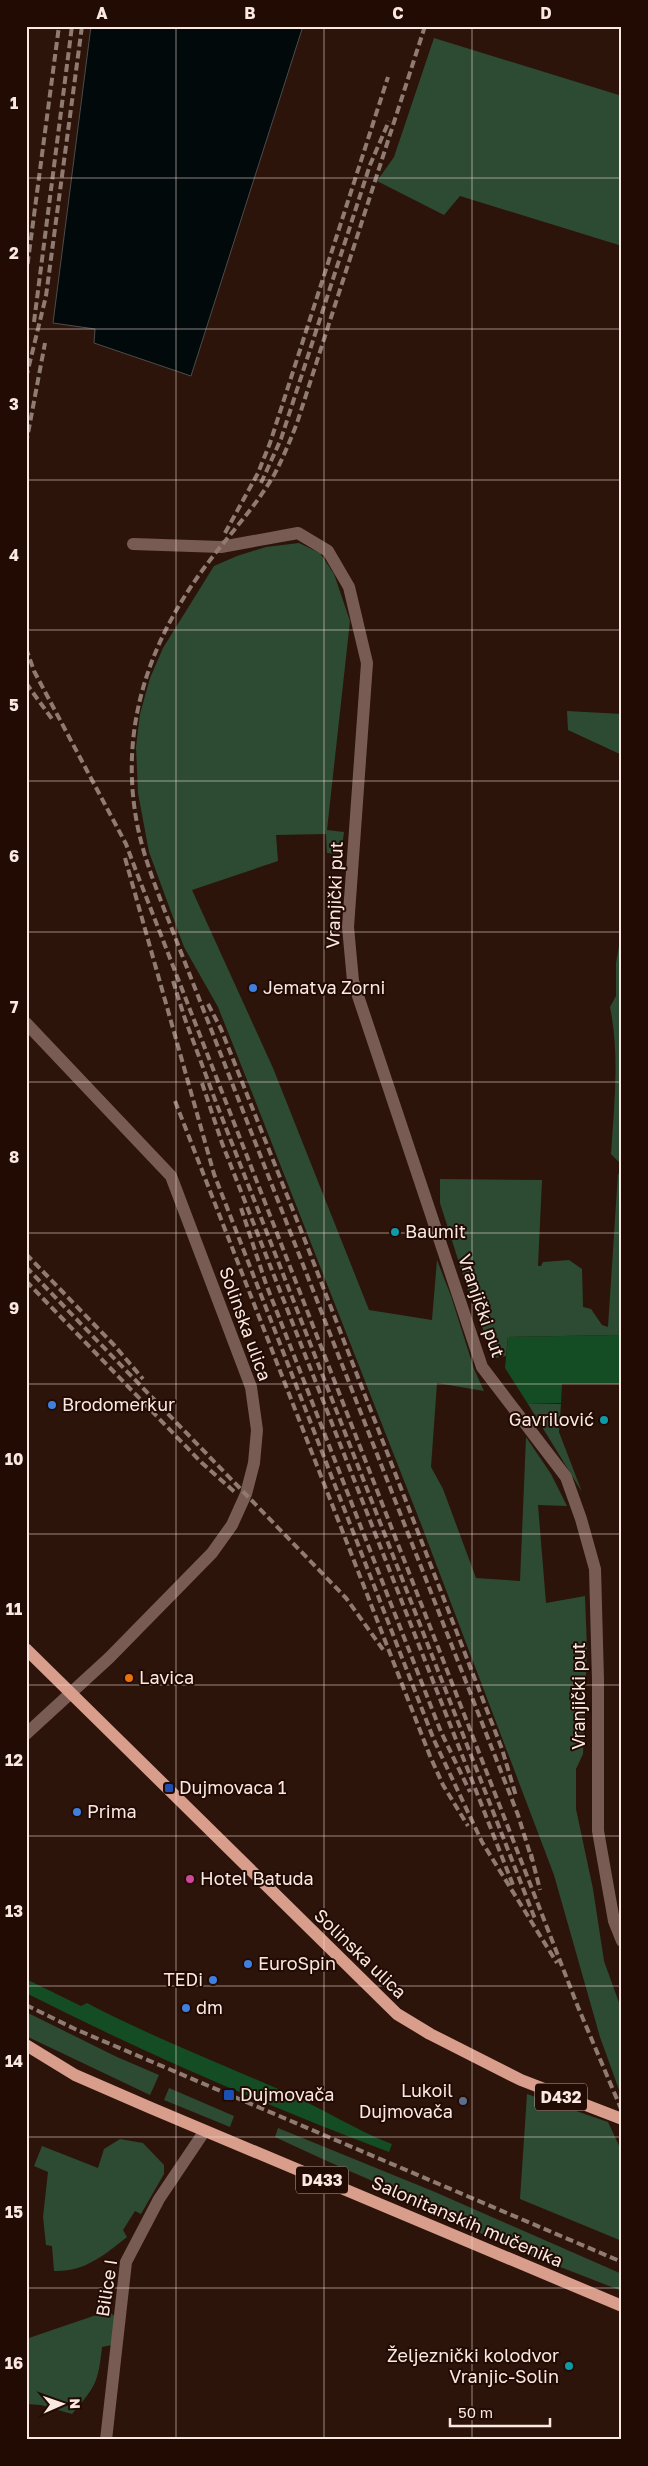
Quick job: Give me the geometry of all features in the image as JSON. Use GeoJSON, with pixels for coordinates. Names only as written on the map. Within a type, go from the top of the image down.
{"type":"FeatureCollection","features":[{"type":"Feature","properties":{"kind":"main road","name":"Solinska ulica"},"geometry":{"type":"LineString","coordinates":[[26,1649],[72,1692],[397,2014],[430,2034],[521,2080],[622,2119]]}},
{"type":"Feature","properties":{"kind":"main road","name":"Salonitanskih mučenika"},"geometry":{"type":"LineString","coordinates":[[26,2045],[75,2074],[204,2132],[622,2306]]}},
{"type":"Feature","properties":{"kind":"street","name":"Vranjički put"},"geometry":{"type":"LineString","coordinates":[[133,544],[221,547],[298,533],[328,551],[349,587],[367,663],[348,927],[353,981],[482,1367],[566,1477],[595,1569],[598,1680],[598,1831],[614,1921],[622,1941]]}},
{"type":"Feature","properties":{"kind":"street","name":"Solinska ulica"},"geometry":{"type":"LineString","coordinates":[[26,1023],[171,1176],[251,1387],[257,1430],[254,1463],[246,1494],[232,1525],[212,1553],[192,1574],[109,1658],[72,1692]]}},
{"type":"Feature","properties":{"kind":"street"},"geometry":{"type":"LineString","coordinates":[[26,1734],[72,1692]]}},
{"type":"Feature","properties":{"kind":"street","name":"Bilice I"},"geometry":{"type":"LineString","coordinates":[[106,2440],[126,2262],[160,2199],[204,2132]]}},
{"type":"Feature","properties":{"kind":"green space"},"geometry":{"type":"Polygon","coordinates":[[[434,38],[622,96],[622,246],[460,196],[444,215],[377,181],[394,157],[434,38]]]}},
{"type":"Feature","properties":{"kind":"green space"},"geometry":{"type":"Polygon","coordinates":[[[299,543],[320,553],[334,574],[350,621],[327,830],[344,832],[341,854],[327,853],[326,834],[276,835],[278,861],[192,890],[273,1068],[369,1310],[432,1320],[437,1260],[451,1296],[474,1369],[484,1391],[437,1383],[431,1467],[443,1489],[476,1578],[520,1581],[526,1437],[551,1474],[567,1506],[538,1505],[546,1603],[585,1596],[587,1649],[583,1754],[576,1769],[576,1809],[593,1889],[604,1961],[622,2011],[622,2098],[600,2037],[554,1875],[421,1524],[218,1007],[184,947],[149,852],[138,793],[136,747],[140,714],[150,678],[163,648],[214,566],[266,547],[299,543]]]}},
{"type":"Feature","properties":{"kind":"green space"},"geometry":{"type":"Polygon","coordinates":[[[567,711],[622,714],[622,755],[568,730],[567,711]]]}},
{"type":"Feature","properties":{"kind":"green space"},"geometry":{"type":"Polygon","coordinates":[[[622,929],[622,1156],[620,1163],[611,1154],[616,1062],[610,1007],[616,996],[616,963],[622,929]]]}},
{"type":"Feature","properties":{"kind":"green space"},"geometry":{"type":"Polygon","coordinates":[[[618,1173],[622,1181],[622,1338],[617,1335],[508,1337],[506,1356],[495,1358],[471,1300],[440,1203],[440,1179],[542,1180],[538,1266],[541,1266],[543,1262],[569,1260],[582,1269],[583,1307],[591,1309],[602,1325],[608,1327],[618,1173]]]}},
{"type":"Feature","properties":{"kind":"green space"},"geometry":{"type":"Polygon","coordinates":[[[617,1335],[622,1338],[622,1384],[562,1384],[561,1403],[528,1404],[505,1368],[508,1337],[617,1335]]]}},
{"type":"Feature","properties":{"kind":"green space"},"geometry":{"type":"Polygon","coordinates":[[[528,1404],[561,1404],[559,1432],[582,1492],[528,1404]]]}},
{"type":"Feature","properties":{"kind":"green space"},"geometry":{"type":"Polygon","coordinates":[[[26,1979],[81,2006],[87,2003],[161,2038],[299,2098],[392,2144],[389,2152],[251,2097],[115,2037],[26,1993],[26,1979]]]}},
{"type":"Feature","properties":{"kind":"green space"},"geometry":{"type":"Polygon","coordinates":[[[26,2012],[117,2057],[159,2075],[150,2095],[26,2036],[26,2012]]]}},
{"type":"Feature","properties":{"kind":"green space"},"geometry":{"type":"Polygon","coordinates":[[[169,2088],[234,2116],[230,2127],[164,2100],[169,2088]]]}},
{"type":"Feature","properties":{"kind":"green space"},"geometry":{"type":"Polygon","coordinates":[[[527,2094],[608,2122],[622,2152],[622,2241],[520,2199],[527,2094]]]}},
{"type":"Feature","properties":{"kind":"green space"},"geometry":{"type":"Polygon","coordinates":[[[278,2128],[435,2192],[622,2274],[622,2291],[532,2256],[519,2246],[510,2245],[480,2233],[477,2228],[275,2137],[278,2128]]]}},
{"type":"Feature","properties":{"kind":"green space"},"geometry":{"type":"Polygon","coordinates":[[[120,2139],[143,2143],[164,2165],[164,2174],[141,2214],[135,2211],[123,2230],[127,2237],[94,2261],[75,2269],[54,2271],[52,2246],[46,2245],[43,2217],[48,2172],[34,2166],[42,2146],[98,2168],[104,2149],[120,2139]]]}},
{"type":"Feature","properties":{"kind":"green space"},"geometry":{"type":"Polygon","coordinates":[[[105,2312],[111,2313],[115,2317],[112,2345],[102,2347],[95,2384],[72,2414],[41,2405],[26,2404],[26,2339],[105,2312]]]}},
{"type":"Feature","properties":{"kind":"shaded area"},"geometry":{"type":"Polygon","coordinates":[[[91,26],[303,26],[191,376],[94,343],[95,329],[53,323],[91,26]]]}},
{"type":"Feature","properties":{"kind":"railway"},"geometry":{"type":"LineString","coordinates":[[26,276],[59,26]]}},
{"type":"Feature","properties":{"kind":"railway"},"geometry":{"type":"LineString","coordinates":[[34,322],[72,26]]}},
{"type":"Feature","properties":{"kind":"railway"},"geometry":{"type":"LineString","coordinates":[[26,378],[46,296],[82,26]]}},
{"type":"Feature","properties":{"kind":"railway"},"geometry":{"type":"LineString","coordinates":[[425,26],[297,423],[286,449],[266,488],[208,562],[180,604],[163,635],[150,666],[140,698],[134,730],[133,798],[139,833],[150,872],[518,1815],[532,1860]]}},
{"type":"Feature","properties":{"kind":"railway"},"geometry":{"type":"LineString","coordinates":[[225,533],[258,473],[270,443],[388,77]]}},
{"type":"Feature","properties":{"kind":"railway"},"geometry":{"type":"LineString","coordinates":[[261,483],[281,439],[370,165],[389,121]]}},
{"type":"Feature","properties":{"kind":"railway"},"geometry":{"type":"LineString","coordinates":[[26,444],[45,343]]}},
{"type":"Feature","properties":{"kind":"railway"},"geometry":{"type":"LineString","coordinates":[[26,648],[34,671],[126,844],[578,2007],[622,2111]]}},
{"type":"Feature","properties":{"kind":"railway"},"geometry":{"type":"LineString","coordinates":[[26,683],[52,719]]}},
{"type":"Feature","properties":{"kind":"railway"},"geometry":{"type":"LineString","coordinates":[[125,858],[214,1174],[434,1740],[482,1842],[557,1963]]}},
{"type":"Feature","properties":{"kind":"railway"},"geometry":{"type":"LineString","coordinates":[[173,981],[217,1105],[535,1919]]}},
{"type":"Feature","properties":{"kind":"railway"},"geometry":{"type":"LineString","coordinates":[[208,1004],[221,1029],[306,1243],[502,1749],[516,1796]]}},
{"type":"Feature","properties":{"kind":"railway"},"geometry":{"type":"LineString","coordinates":[[202,1083],[222,1143],[513,1885]]}},
{"type":"Feature","properties":{"kind":"railway"},"geometry":{"type":"LineString","coordinates":[[175,1101],[430,1756],[443,1785],[468,1826]]}},
{"type":"Feature","properties":{"kind":"railway"},"geometry":{"type":"LineString","coordinates":[[241,1208],[266,1284],[441,1732],[470,1792]]}},
{"type":"Feature","properties":{"kind":"railway"},"geometry":{"type":"LineString","coordinates":[[26,1254],[114,1345],[143,1379]]}},
{"type":"Feature","properties":{"kind":"railway"},"geometry":{"type":"LineString","coordinates":[[26,1267],[346,1598],[384,1651]]}},
{"type":"Feature","properties":{"kind":"railway"},"geometry":{"type":"LineString","coordinates":[[26,1281],[202,1463],[237,1494]]}},
{"type":"Feature","properties":{"kind":"railway"},"geometry":{"type":"LineString","coordinates":[[531,1854],[540,1890]]}},
{"type":"Feature","properties":{"kind":"railway"},"geometry":{"type":"LineString","coordinates":[[26,2005],[75,2029],[622,2262]]}},
{"type":"Feature","properties":{"kind":"place","name":"Jematva Zorni"},"geometry":{"type":"Point","coordinates":[253,988]}},
{"type":"Feature","properties":{"kind":"place","name":"Baumit"},"geometry":{"type":"Point","coordinates":[395,1232]}},
{"type":"Feature","properties":{"kind":"place","name":"Brodomerkur"},"geometry":{"type":"Point","coordinates":[52,1405]}},
{"type":"Feature","properties":{"kind":"place","name":"Gavrilović"},"geometry":{"type":"Point","coordinates":[604,1420]}},
{"type":"Feature","properties":{"kind":"place","name":"Lavica"},"geometry":{"type":"Point","coordinates":[129,1678]}},
{"type":"Feature","properties":{"kind":"place","name":"Dujmovaca 1"},"geometry":{"type":"Point","coordinates":[169,1788]}},
{"type":"Feature","properties":{"kind":"place","name":"Prima"},"geometry":{"type":"Point","coordinates":[77,1812]}},
{"type":"Feature","properties":{"kind":"place","name":"Hotel Batuda"},"geometry":{"type":"Point","coordinates":[190,1879]}},
{"type":"Feature","properties":{"kind":"place","name":"EuroSpin"},"geometry":{"type":"Point","coordinates":[248,1964]}},
{"type":"Feature","properties":{"kind":"place","name":"TEDi"},"geometry":{"type":"Point","coordinates":[213,1980]}},
{"type":"Feature","properties":{"kind":"place","name":"dm"},"geometry":{"type":"Point","coordinates":[186,2008]}},
{"type":"Feature","properties":{"kind":"place","name":"Dujmovača"},"geometry":{"type":"Point","coordinates":[229,2095]}},
{"type":"Feature","properties":{"kind":"place","name":"Lukoil Dujmovača"},"geometry":{"type":"Point","coordinates":[463,2101]}},
{"type":"Feature","properties":{"kind":"place","name":"Željeznički kolodvor Vranjic-Solin"},"geometry":{"type":"Point","coordinates":[569,2366]}}]}
